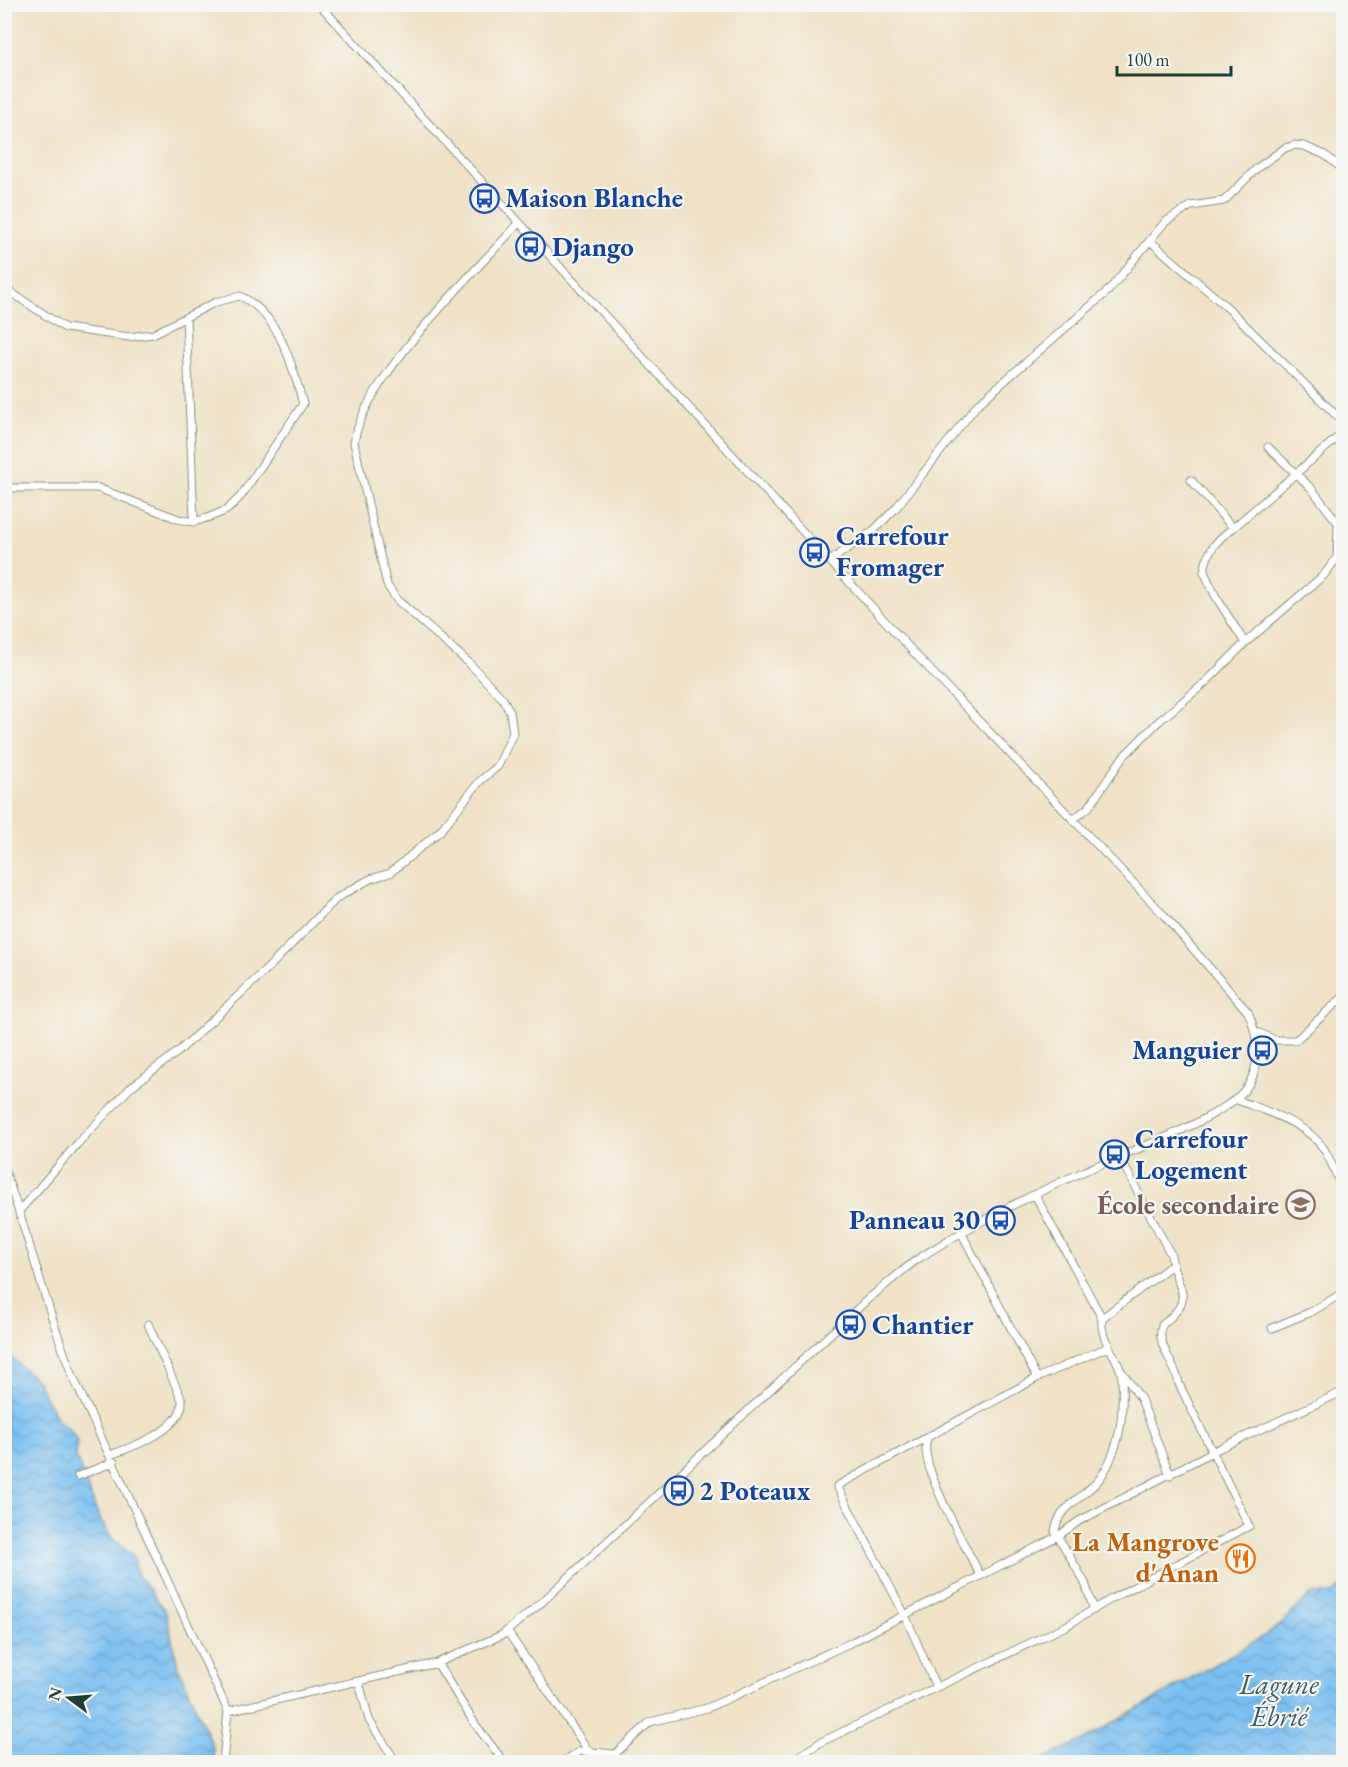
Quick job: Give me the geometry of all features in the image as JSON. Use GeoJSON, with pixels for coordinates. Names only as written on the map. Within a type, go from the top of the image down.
{"type":"FeatureCollection","features":[{"type":"Feature","properties":{"kind":"street"},"geometry":{"type":"LineString","coordinates":[[228,1711],[437,1663],[469,1652],[507,1631],[543,1602],[868,1299],[916,1261],[961,1232],[1035,1195],[1199,1121],[1235,1099],[1248,1085],[1256,1063],[1255,1031],[1248,1012],[1239,1001],[1073,820],[916,656],[831,560],[518,224],[319,4]]}},
{"type":"Feature","properties":{"kind":"street"},"geometry":{"type":"LineString","coordinates":[[831,560],[872,532],[888,517],[977,405],[1109,290],[1160,227],[1177,214],[1191,206],[1224,201],[1257,168],[1286,148],[1295,145],[1304,146],[1325,155],[1344,170]]}},
{"type":"Feature","properties":{"kind":"street"},"geometry":{"type":"LineString","coordinates":[[20,1210],[125,1093],[179,1051],[269,967],[337,898],[370,879],[390,873],[440,831],[480,781],[498,766],[507,748],[513,723],[502,699],[469,663],[397,600],[387,585],[354,443],[355,433],[379,387],[408,345],[518,224]]}},
{"type":"Feature","properties":{"kind":"street"},"geometry":{"type":"LineString","coordinates":[[1150,241],[1229,309],[1344,423]]}},
{"type":"Feature","properties":{"kind":"street"},"geometry":{"type":"LineString","coordinates":[[4,288],[56,322],[76,331],[145,336],[216,302],[237,295],[244,297],[259,309],[279,334],[303,404],[241,496],[227,510],[194,522],[178,519],[98,488],[4,488]]}},
{"type":"Feature","properties":{"kind":"street"},"geometry":{"type":"LineString","coordinates":[[186,317],[194,522]]}},
{"type":"Feature","properties":{"kind":"street"},"geometry":{"type":"LineString","coordinates":[[1245,643],[1216,597],[1204,572],[1211,549],[1218,539],[1297,475],[1344,432]]}},
{"type":"Feature","properties":{"kind":"street"},"geometry":{"type":"LineString","coordinates":[[1073,820],[1089,807],[1123,757],[1158,722],[1206,682],[1245,643],[1324,575],[1337,558],[1338,523],[1297,475],[1268,447]]}},
{"type":"Feature","properties":{"kind":"street"},"geometry":{"type":"LineString","coordinates":[[1191,480],[1233,528]]}},
{"type":"Feature","properties":{"kind":"street"},"geometry":{"type":"LineString","coordinates":[[1255,1031],[1275,1040],[1296,1040],[1344,996]]}},
{"type":"Feature","properties":{"kind":"street"},"geometry":{"type":"LineString","coordinates":[[1235,1099],[1293,1124],[1313,1138],[1323,1149],[1344,1192]]}},
{"type":"Feature","properties":{"kind":"street"},"geometry":{"type":"LineString","coordinates":[[790,1762],[808,1749],[1066,1626],[1249,1526],[1179,1384],[1177,1371],[1161,1341],[1162,1325],[1176,1314],[1184,1297],[1172,1265],[1171,1255],[1119,1156]]}},
{"type":"Feature","properties":{"kind":"street"},"geometry":{"type":"LineString","coordinates":[[4,1168],[20,1210],[54,1330],[228,1711],[223,1762]]}},
{"type":"Feature","properties":{"kind":"street"},"geometry":{"type":"LineString","coordinates":[[1035,1195],[1102,1318],[1102,1335],[1141,1399],[1170,1475]]}},
{"type":"Feature","properties":{"kind":"street"},"geometry":{"type":"LineString","coordinates":[[961,1232],[1038,1378]]}},
{"type":"Feature","properties":{"kind":"street"},"geometry":{"type":"LineString","coordinates":[[1102,1318],[1172,1265]]}},
{"type":"Feature","properties":{"kind":"street"},"geometry":{"type":"LineString","coordinates":[[1272,1328],[1313,1311],[1344,1292]]}},
{"type":"Feature","properties":{"kind":"street"},"geometry":{"type":"LineString","coordinates":[[78,1476],[143,1444],[180,1416],[182,1400],[148,1324]]}},
{"type":"Feature","properties":{"kind":"street"},"geometry":{"type":"LineString","coordinates":[[936,1687],[905,1615],[837,1486],[1038,1378],[1108,1347]]}},
{"type":"Feature","properties":{"kind":"street"},"geometry":{"type":"LineString","coordinates":[[1094,1610],[1084,1583],[1058,1536],[1056,1523],[1065,1511],[1097,1481],[1115,1445],[1120,1428],[1122,1371]]}},
{"type":"Feature","properties":{"kind":"street"},"geometry":{"type":"LineString","coordinates":[[615,1754],[650,1722],[707,1708],[905,1615],[1058,1536],[1079,1521],[1344,1391]]}},
{"type":"Feature","properties":{"kind":"street"},"geometry":{"type":"LineString","coordinates":[[927,1439],[924,1452],[929,1473],[980,1575]]}},
{"type":"Feature","properties":{"kind":"street"},"geometry":{"type":"LineString","coordinates":[[507,1631],[588,1750]]}},
{"type":"Feature","properties":{"kind":"street"},"geometry":{"type":"LineString","coordinates":[[437,1663],[475,1724],[504,1762]]}},
{"type":"Feature","properties":{"kind":"street"},"geometry":{"type":"LineString","coordinates":[[359,1682],[369,1720],[396,1762]]}},
{"type":"Feature","properties":{"kind":"street"},"geometry":{"type":"LineString","coordinates":[[563,1762],[580,1751],[615,1754]]}},
{"type":"Feature","properties":{"kind":"street"},"geometry":{"type":"LineString","coordinates":[[615,1754],[618,1762]]}},
{"type":"Feature","properties":{"kind":"water"},"geometry":{"type":"Polygon","coordinates":[[[5,1352],[37,1381],[58,1420],[72,1432],[77,1442],[75,1455],[100,1520],[112,1538],[134,1557],[137,1574],[166,1612],[178,1667],[213,1748],[214,1762],[5,1762],[5,1352]]]}},
{"type":"Feature","properties":{"kind":"water","name":"Lagune Ébrié"},"geometry":{"type":"Polygon","coordinates":[[[1343,1585],[1343,1762],[1037,1762],[1082,1741],[1271,1632],[1312,1594],[1332,1594],[1343,1585]]]}},
{"type":"Feature","properties":{"kind":"place","name":"Maison Blanche"},"geometry":{"type":"Point","coordinates":[484,198]}},
{"type":"Feature","properties":{"kind":"place","name":"Django"},"geometry":{"type":"Point","coordinates":[531,247]}},
{"type":"Feature","properties":{"kind":"place","name":"Carrefour Fromager"},"geometry":{"type":"Point","coordinates":[815,552]}},
{"type":"Feature","properties":{"kind":"place","name":"Manguier"},"geometry":{"type":"Point","coordinates":[1263,1050]}},
{"type":"Feature","properties":{"kind":"place","name":"Carrefour Logement"},"geometry":{"type":"Point","coordinates":[1114,1155]}},
{"type":"Feature","properties":{"kind":"place","name":"École secondaire"},"geometry":{"type":"Point","coordinates":[1300,1205]}},
{"type":"Feature","properties":{"kind":"place","name":"Panneau 30"},"geometry":{"type":"Point","coordinates":[1001,1220]}},
{"type":"Feature","properties":{"kind":"place","name":"Chantier"},"geometry":{"type":"Point","coordinates":[851,1325]}},
{"type":"Feature","properties":{"kind":"place","name":"2 Poteaux"},"geometry":{"type":"Point","coordinates":[678,1491]}},
{"type":"Feature","properties":{"kind":"place","name":"La Mangrove d'Anan"},"geometry":{"type":"Point","coordinates":[1240,1558]}}]}
